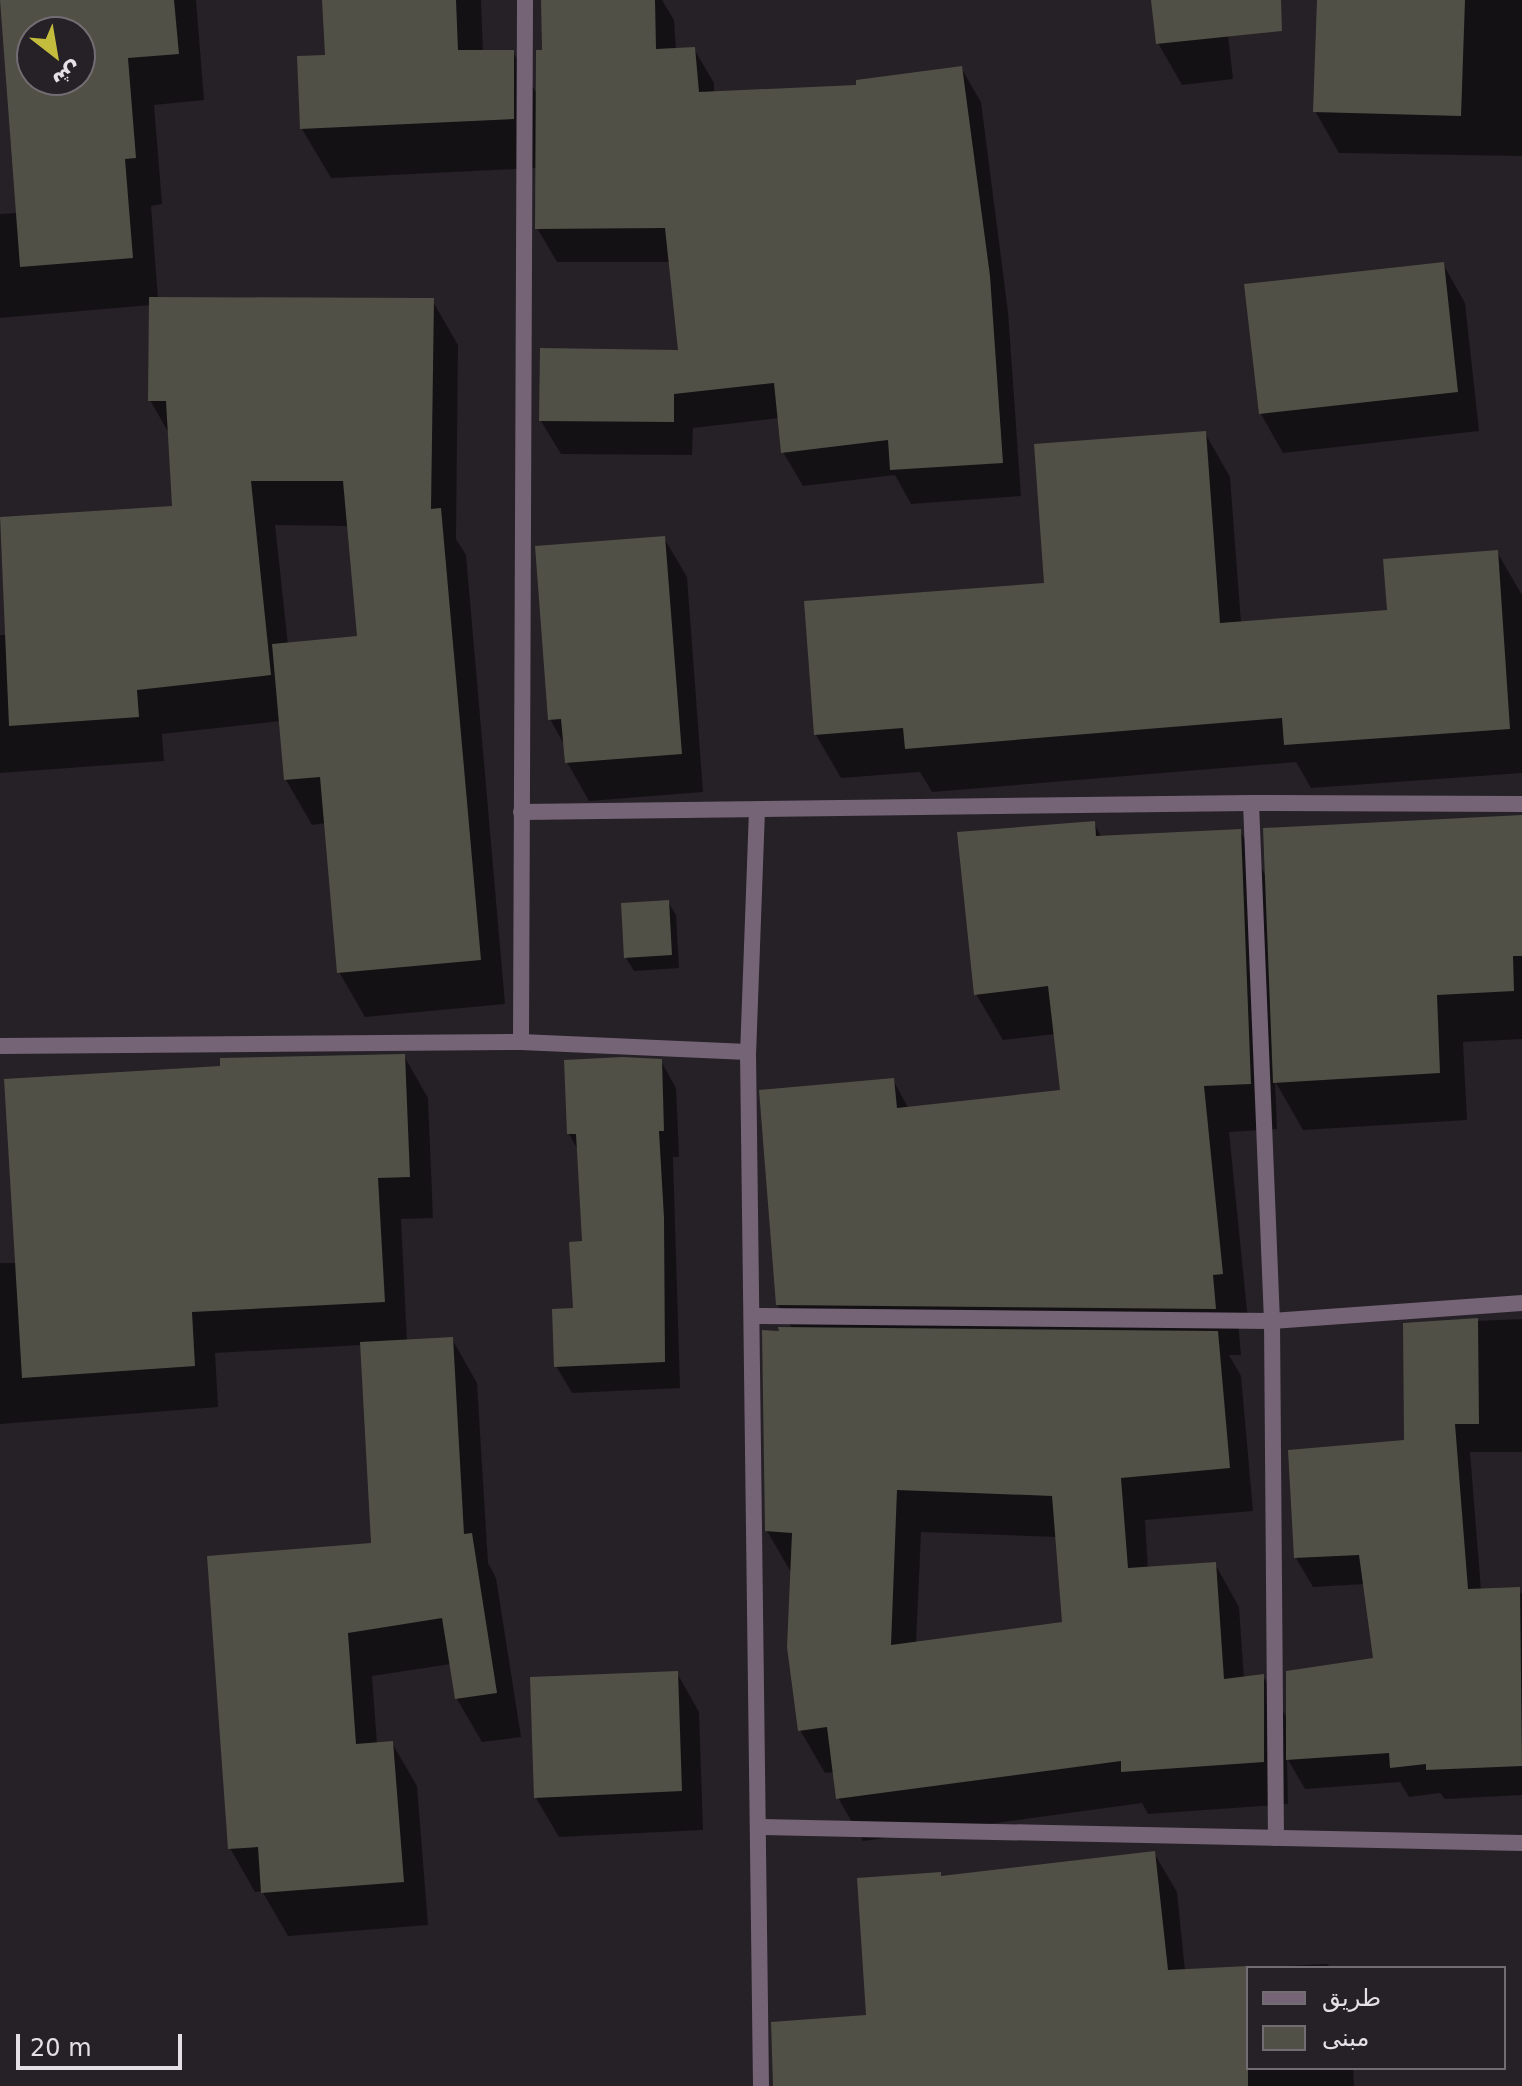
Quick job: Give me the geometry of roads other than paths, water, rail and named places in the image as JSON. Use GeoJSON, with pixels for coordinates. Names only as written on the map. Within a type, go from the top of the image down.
{"type":"FeatureCollection","features":[{"type":"Feature","properties":{"kind":"street"},"geometry":{"type":"LineString","coordinates":[[521,1042],[525,0]]}},
{"type":"Feature","properties":{"kind":"street"},"geometry":{"type":"LineString","coordinates":[[521,812],[1251,803],[1522,804]]}},
{"type":"Feature","properties":{"kind":"street"},"geometry":{"type":"LineString","coordinates":[[1251,803],[1272,1321],[1276,1838]]}},
{"type":"Feature","properties":{"kind":"street"},"geometry":{"type":"LineString","coordinates":[[757,810],[748,1052],[761,2086]]}},
{"type":"Feature","properties":{"kind":"street"},"geometry":{"type":"LineString","coordinates":[[0,1046],[521,1042],[748,1052]]}},
{"type":"Feature","properties":{"kind":"street"},"geometry":{"type":"LineString","coordinates":[[752,1316],[1272,1321],[1522,1303]]}},
{"type":"Feature","properties":{"kind":"street"},"geometry":{"type":"LineString","coordinates":[[760,1827],[1522,1843]]}}]}
